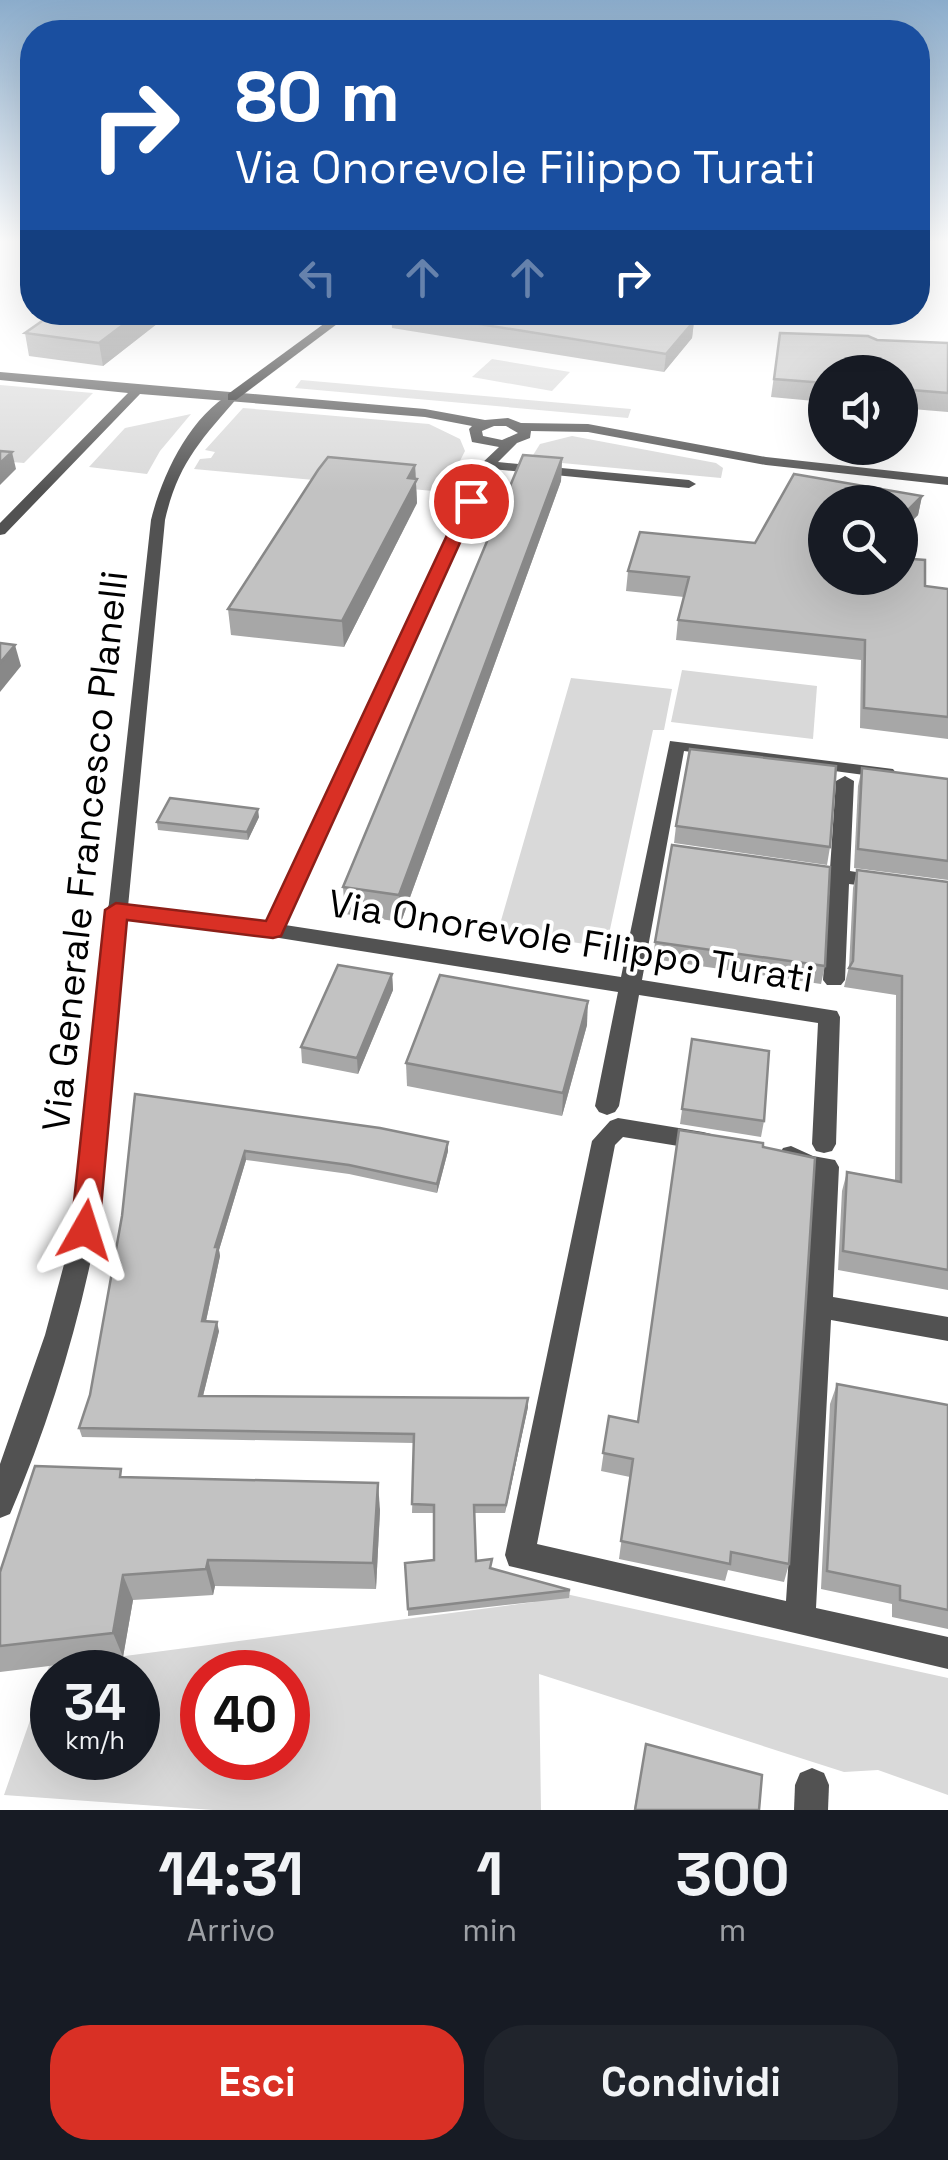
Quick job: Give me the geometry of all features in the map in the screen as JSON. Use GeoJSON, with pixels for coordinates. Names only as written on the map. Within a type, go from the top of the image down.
{"type":"FeatureCollection","features":[{"type":"Feature","properties":{"kind":"main road"},"geometry":{"type":"LineString","coordinates":[[232,398],[330,325]]}},
{"type":"Feature","properties":{"kind":"street"},"geometry":{"type":"LineString","coordinates":[[0,376],[425,414],[481,433],[518,436],[568,425],[766,462],[948,481]]}},
{"type":"Feature","properties":{"kind":"street"},"geometry":{"type":"LineString","coordinates":[[0,531],[138,390]]}},
{"type":"Feature","properties":{"kind":"street","name":"Via Generale Francesco Planelli"},"geometry":{"type":"LineString","coordinates":[[0,1504],[75,1284],[85,1230],[160,502],[172,468],[188,444],[232,398]]}},
{"type":"Feature","properties":{"kind":"street"},"geometry":{"type":"LineString","coordinates":[[481,433],[500,422],[518,436]]}},
{"type":"Feature","properties":{"kind":"street"},"geometry":{"type":"LineString","coordinates":[[481,433],[487,465]]}},
{"type":"Feature","properties":{"kind":"street"},"geometry":{"type":"LineString","coordinates":[[273,930],[487,465],[518,436]]}},
{"type":"Feature","properties":{"kind":"street"},"geometry":{"type":"LineString","coordinates":[[487,465],[688,484]]}},
{"type":"Feature","properties":{"kind":"street"},"geometry":{"type":"LineString","coordinates":[[607,1106],[629,986],[665,852],[676,745],[909,776]]}},
{"type":"Feature","properties":{"kind":"street"},"geometry":{"type":"LineString","coordinates":[[831,997],[845,781]]}},
{"type":"Feature","properties":{"kind":"street"},"geometry":{"type":"LineString","coordinates":[[784,869],[894,884]]}},
{"type":"Feature","properties":{"kind":"street","name":"Via Onorevole Filippo Turati"},"geometry":{"type":"LineString","coordinates":[[116,910],[273,930],[629,986],[831,997],[819,1306],[800,1620]]}},
{"type":"Feature","properties":{"kind":"street"},"geometry":{"type":"LineString","coordinates":[[826,1156],[809,1165],[796,1155],[618,1127],[604,1142],[520,1555],[948,1653]]}},
{"type":"Feature","properties":{"kind":"street"},"geometry":{"type":"LineString","coordinates":[[819,1306],[948,1329]]}},
{"type":"Feature","properties":{"kind":"shaded area"},"geometry":{"type":"Polygon","coordinates":[[[492,359],[570,372],[552,391],[472,377],[492,359]]]}},
{"type":"Feature","properties":{"kind":"shaded area"},"geometry":{"type":"Polygon","coordinates":[[[301,380],[631,409],[628,418],[295,388],[301,380]]]}},
{"type":"Feature","properties":{"kind":"shaded area"},"geometry":{"type":"Polygon","coordinates":[[[0,385],[93,393],[24,463],[0,461],[0,385]]]}},
{"type":"Feature","properties":{"kind":"shaded area"},"geometry":{"type":"Polygon","coordinates":[[[243,408],[429,424],[460,439],[465,451],[444,492],[194,469],[200,459],[211,458],[215,452],[205,450],[243,408]]]}},
{"type":"Feature","properties":{"kind":"shaded area"},"geometry":{"type":"Polygon","coordinates":[[[191,414],[160,451],[147,474],[89,467],[125,428],[191,414]]]}},
{"type":"Feature","properties":{"kind":"shaded area"},"geometry":{"type":"Polygon","coordinates":[[[572,436],[716,463],[723,468],[721,478],[530,460],[540,444],[572,436]]]}},
{"type":"Feature","properties":{"kind":"shaded area"},"geometry":{"type":"Polygon","coordinates":[[[682,670],[817,686],[813,739],[671,722],[682,670]]]}},
{"type":"Feature","properties":{"kind":"shaded area"},"geometry":{"type":"Polygon","coordinates":[[[571,678],[672,689],[664,730],[653,730],[609,934],[588,931],[585,944],[498,931],[571,678]]]}},
{"type":"Feature","properties":{"kind":"shaded area"},"geometry":{"type":"Polygon","coordinates":[[[534,1587],[948,1678],[948,1795],[878,1770],[844,1772],[539,1674],[541,1810],[213,1810],[4,1795],[30,1720],[30,1780],[160,1780],[160,1651],[534,1602],[534,1587]]]}},
{"type":"Feature","properties":{"kind":"building"},"geometry":{"type":"Polygon","coordinates":[[[36,325],[123,325],[99,343],[25,333],[36,325]]]}},
{"type":"Feature","properties":{"kind":"building"},"geometry":{"type":"Polygon","coordinates":[[[486,325],[691,325],[666,354],[486,325]]]}},
{"type":"Feature","properties":{"kind":"building"},"geometry":{"type":"Polygon","coordinates":[[[780,333],[948,343],[948,393],[918,390],[918,355],[808,355],[808,382],[774,379],[780,333]]]}},
{"type":"Feature","properties":{"kind":"building"},"geometry":{"type":"Polygon","coordinates":[[[0,451],[12,452],[0,463],[0,451]]]}},
{"type":"Feature","properties":{"kind":"building"},"geometry":{"type":"Polygon","coordinates":[[[523,455],[562,458],[399,895],[343,887],[523,455]]]}},
{"type":"Feature","properties":{"kind":"building"},"geometry":{"type":"Polygon","coordinates":[[[328,457],[415,465],[408,478],[417,479],[342,621],[228,609],[318,470],[328,457]]]}},
{"type":"Feature","properties":{"kind":"building"},"geometry":{"type":"Polygon","coordinates":[[[794,474],[858,485],[808,485],[808,595],[918,595],[918,559],[925,560],[925,586],[948,589],[948,717],[864,708],[865,640],[678,620],[689,577],[628,571],[640,532],[755,543],[794,474]]]}},
{"type":"Feature","properties":{"kind":"building"},"geometry":{"type":"Polygon","coordinates":[[[0,643],[15,645],[0,663],[0,643]]]}},
{"type":"Feature","properties":{"kind":"building"},"geometry":{"type":"Polygon","coordinates":[[[690,749],[836,766],[830,847],[676,826],[690,749]]]}},
{"type":"Feature","properties":{"kind":"building"},"geometry":{"type":"Polygon","coordinates":[[[862,768],[948,779],[948,861],[858,849],[862,768]]]}},
{"type":"Feature","properties":{"kind":"building"},"geometry":{"type":"Polygon","coordinates":[[[170,798],[258,809],[247,832],[157,822],[170,798]]]}},
{"type":"Feature","properties":{"kind":"building"},"geometry":{"type":"Polygon","coordinates":[[[672,845],[830,867],[825,966],[655,942],[672,845]]]}},
{"type":"Feature","properties":{"kind":"building"},"geometry":{"type":"Polygon","coordinates":[[[857,870],[948,882],[948,1270],[843,1251],[847,1172],[901,1182],[902,976],[849,968],[853,961],[857,870]]]}},
{"type":"Feature","properties":{"kind":"building"},"geometry":{"type":"Polygon","coordinates":[[[338,965],[392,974],[357,1058],[301,1047],[338,965]]]}},
{"type":"Feature","properties":{"kind":"building"},"geometry":{"type":"Polygon","coordinates":[[[440,975],[588,1001],[563,1093],[406,1063],[440,975]]]}},
{"type":"Feature","properties":{"kind":"building"},"geometry":{"type":"Polygon","coordinates":[[[692,1039],[769,1051],[764,1121],[682,1109],[692,1039]]]}},
{"type":"Feature","properties":{"kind":"building"},"geometry":{"type":"Polygon","coordinates":[[[135,1094],[380,1128],[448,1142],[437,1184],[349,1165],[245,1151],[215,1247],[202,1321],[217,1322],[199,1396],[528,1398],[506,1505],[474,1505],[476,1561],[492,1559],[490,1568],[570,1590],[408,1609],[405,1563],[434,1560],[434,1505],[412,1504],[414,1434],[79,1428],[90,1395],[122,1216],[135,1094]]]}},
{"type":"Feature","properties":{"kind":"building"},"geometry":{"type":"Polygon","coordinates":[[[679,1130],[763,1143],[763,1147],[815,1158],[789,1564],[731,1552],[730,1564],[621,1541],[633,1459],[603,1453],[609,1416],[638,1422],[679,1130]]]}},
{"type":"Feature","properties":{"kind":"building"},"geometry":{"type":"Polygon","coordinates":[[[837,1384],[948,1405],[948,1610],[900,1600],[900,1586],[827,1571],[837,1384]]]}},
{"type":"Feature","properties":{"kind":"building"},"geometry":{"type":"Polygon","coordinates":[[[35,1466],[121,1469],[120,1477],[378,1483],[373,1563],[208,1560],[206,1569],[123,1575],[113,1633],[0,1646],[0,1572],[35,1466]]]}},
{"type":"Feature","properties":{"kind":"building"},"geometry":{"type":"Polygon","coordinates":[[[646,1744],[762,1775],[759,1810],[635,1810],[646,1744]]]}},
{"type":"Feature","properties":{"kind":"route"},"geometry":{"type":"LineString","coordinates":[[85,1230],[116,910],[273,930],[471,501]]}}]}
